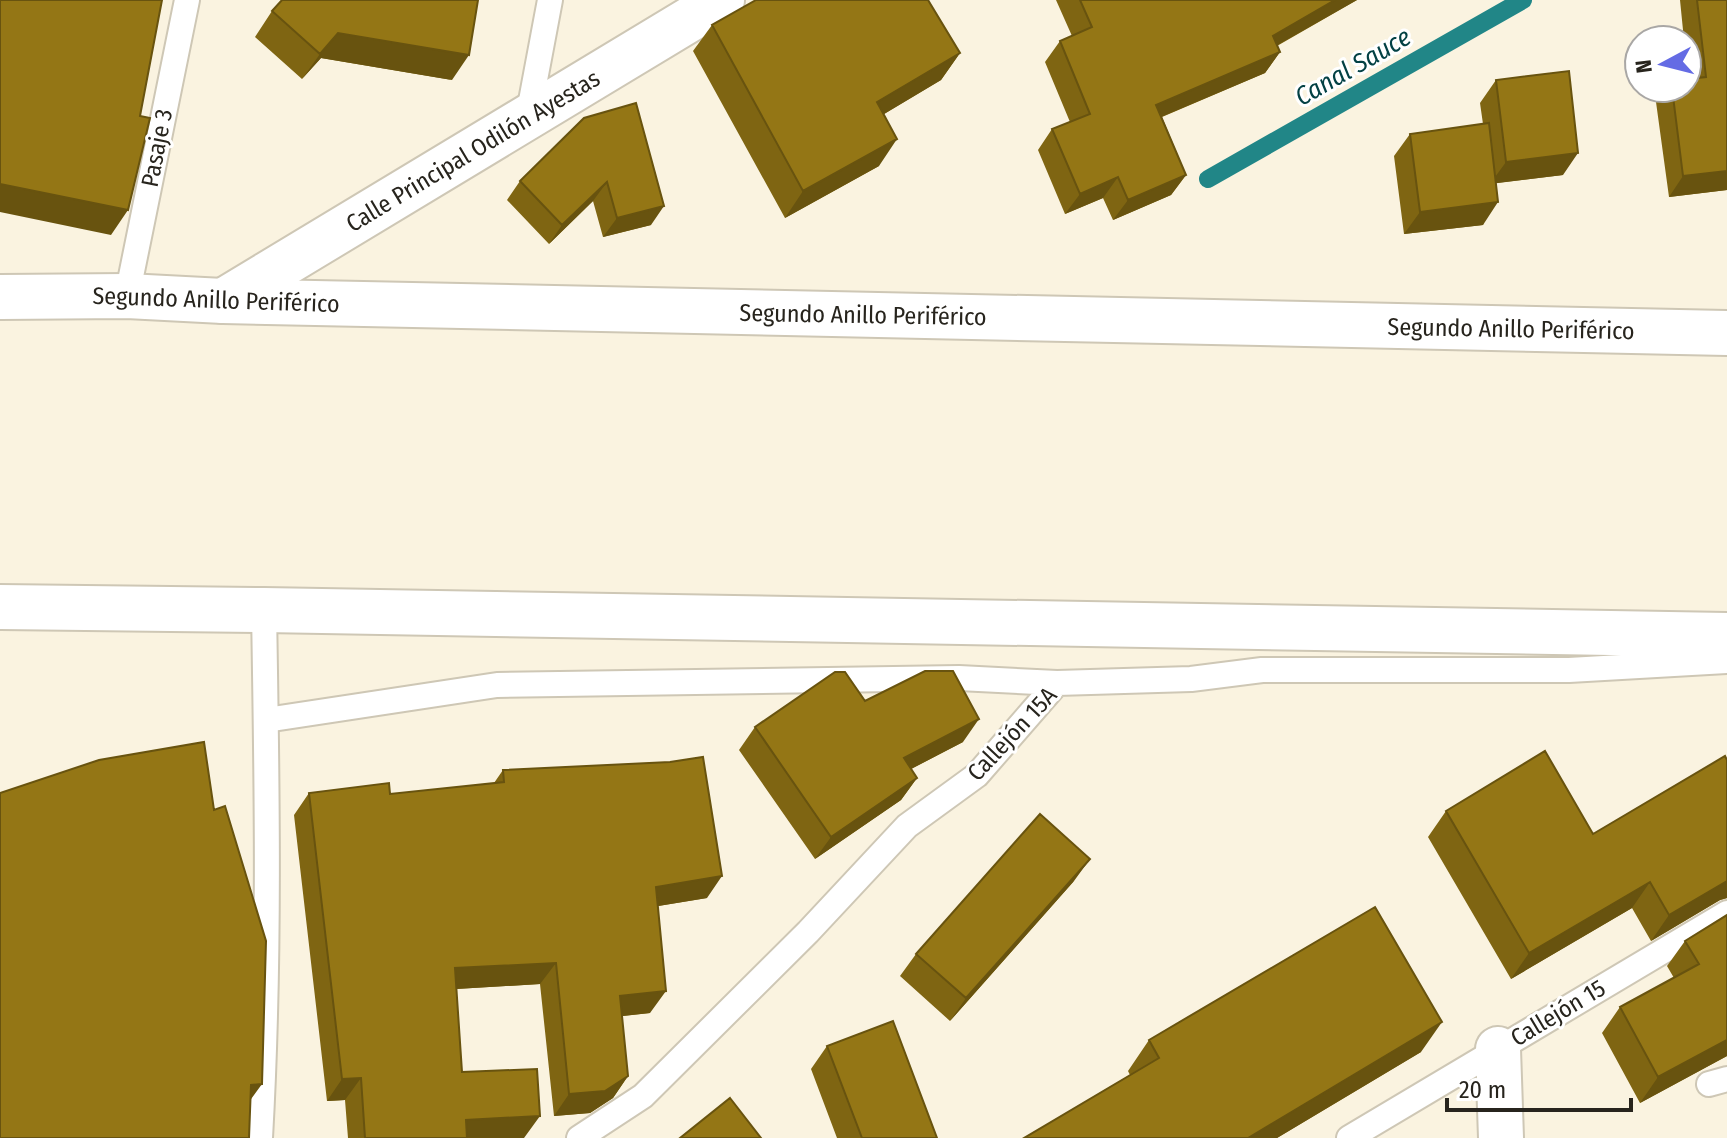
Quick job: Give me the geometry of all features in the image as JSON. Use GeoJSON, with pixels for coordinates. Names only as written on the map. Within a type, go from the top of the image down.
{"type":"FeatureCollection","features":[{"type":"Feature","properties":{"kind":"main road","name":"Calle Principal Odilón Ayestas"},"geometry":{"type":"LineString","coordinates":[[223,301],[722,0]]}},
{"type":"Feature","properties":{"kind":"main road","name":"Segundo Anillo Periférico"},"geometry":{"type":"LineString","coordinates":[[0,297],[127,296],[223,301],[1727,333]]}},
{"type":"Feature","properties":{"kind":"main road"},"geometry":{"type":"LineString","coordinates":[[0,607],[1727,635]]}},
{"type":"Feature","properties":{"kind":"main road"},"geometry":{"type":"LineString","coordinates":[[1498,1049],[1501,1138]]}},
{"type":"Feature","properties":{"kind":"lane","name":"Pasaje 3"},"geometry":{"type":"LineString","coordinates":[[127,296],[187,0]]}},
{"type":"Feature","properties":{"kind":"lane"},"geometry":{"type":"LineString","coordinates":[[528,117],[550,0]]}},
{"type":"Feature","properties":{"kind":"lane"},"geometry":{"type":"LineString","coordinates":[[260,1138],[266,1042],[264,610]]}},
{"type":"Feature","properties":{"kind":"lane","name":"Callejón 15A"},"geometry":{"type":"LineString","coordinates":[[579,1138],[643,1096],[808,932],[907,826],[977,775],[1057,683],[1191,679],[1262,670],[1569,670],[1727,661]]}},
{"type":"Feature","properties":{"kind":"lane"},"geometry":{"type":"LineString","coordinates":[[266,720],[497,685],[959,678],[1057,683]]}},
{"type":"Feature","properties":{"kind":"lane","name":"Callejón 15"},"geometry":{"type":"LineString","coordinates":[[1349,1138],[1727,913]]}},
{"type":"Feature","properties":{"kind":"building"},"geometry":{"type":"Polygon","coordinates":[[[0,0],[162,0],[140,116],[150,118],[128,210],[0,184],[0,0]]]}},
{"type":"Feature","properties":{"kind":"building"},"geometry":{"type":"Polygon","coordinates":[[[282,0],[478,0],[469,55],[338,33],[320,54],[272,11],[282,0]]]}},
{"type":"Feature","properties":{"kind":"building"},"geometry":{"type":"Polygon","coordinates":[[[756,0],[928,0],[960,53],[877,102],[897,139],[803,191],[712,25],[756,0]]]}},
{"type":"Feature","properties":{"kind":"building"},"geometry":{"type":"Polygon","coordinates":[[[1080,0],[1335,0],[1273,36],[1280,52],[1156,105],[1186,175],[1128,200],[1118,177],[1080,194],[1052,129],[1090,114],[1060,41],[1092,27],[1080,0]]]}},
{"type":"Feature","properties":{"kind":"building"},"geometry":{"type":"Polygon","coordinates":[[[1697,0],[1727,0],[1727,171],[1683,176],[1674,104],[1703,104],[1703,77],[1706,77],[1703,24],[1700,24],[1697,0]]]}},
{"type":"Feature","properties":{"kind":"building"},"geometry":{"type":"Polygon","coordinates":[[[1569,71],[1578,153],[1506,162],[1496,80],[1569,71]]]}},
{"type":"Feature","properties":{"kind":"building"},"geometry":{"type":"Polygon","coordinates":[[[636,103],[664,206],[617,218],[607,182],[562,225],[520,181],[584,118],[636,103]]]}},
{"type":"Feature","properties":{"kind":"building"},"geometry":{"type":"Polygon","coordinates":[[[1489,123],[1498,202],[1420,212],[1410,134],[1489,123]]]}},
{"type":"Feature","properties":{"kind":"building"},"geometry":{"type":"Polygon","coordinates":[[[925,671],[953,671],[979,719],[904,758],[917,778],[831,837],[755,727],[835,672],[845,672],[865,701],[925,671]]]}},
{"type":"Feature","properties":{"kind":"building"},"geometry":{"type":"Polygon","coordinates":[[[204,742],[214,810],[225,806],[266,941],[262,1084],[251,1085],[249,1138],[0,1138],[0,793],[99,760],[204,742]]]}},
{"type":"Feature","properties":{"kind":"building"},"geometry":{"type":"Polygon","coordinates":[[[1545,751],[1593,834],[1725,756],[1727,881],[1669,915],[1650,882],[1529,953],[1446,811],[1545,751]]]}},
{"type":"Feature","properties":{"kind":"building"},"geometry":{"type":"Polygon","coordinates":[[[703,757],[722,876],[656,887],[666,991],[620,996],[628,1076],[605,1091],[569,1094],[556,963],[455,968],[462,1072],[537,1069],[540,1116],[466,1120],[467,1138],[365,1138],[361,1078],[342,1079],[309,793],[389,783],[390,794],[504,782],[503,770],[670,762],[703,757]]]}},
{"type":"Feature","properties":{"kind":"building"},"geometry":{"type":"Polygon","coordinates":[[[1040,814],[1090,859],[966,998],[916,954],[1040,814]]]}},
{"type":"Feature","properties":{"kind":"building"},"geometry":{"type":"Polygon","coordinates":[[[1375,907],[1442,1022],[1248,1138],[1024,1138],[1159,1058],[1149,1040],[1375,907]]]}},
{"type":"Feature","properties":{"kind":"building"},"geometry":{"type":"Polygon","coordinates":[[[1727,915],[1727,1040],[1658,1077],[1620,1007],[1699,964],[1685,941],[1727,915]]]}},
{"type":"Feature","properties":{"kind":"building"},"geometry":{"type":"Polygon","coordinates":[[[893,1021],[937,1138],[862,1138],[827,1046],[893,1021]]]}},
{"type":"Feature","properties":{"kind":"building"},"geometry":{"type":"Polygon","coordinates":[[[730,1098],[761,1138],[680,1138],[730,1098]]]}},
{"type":"Feature","properties":{"kind":"waterway","name":"Canal Sauce"},"geometry":{"type":"LineString","coordinates":[[1208,179],[1523,0]]}}]}
